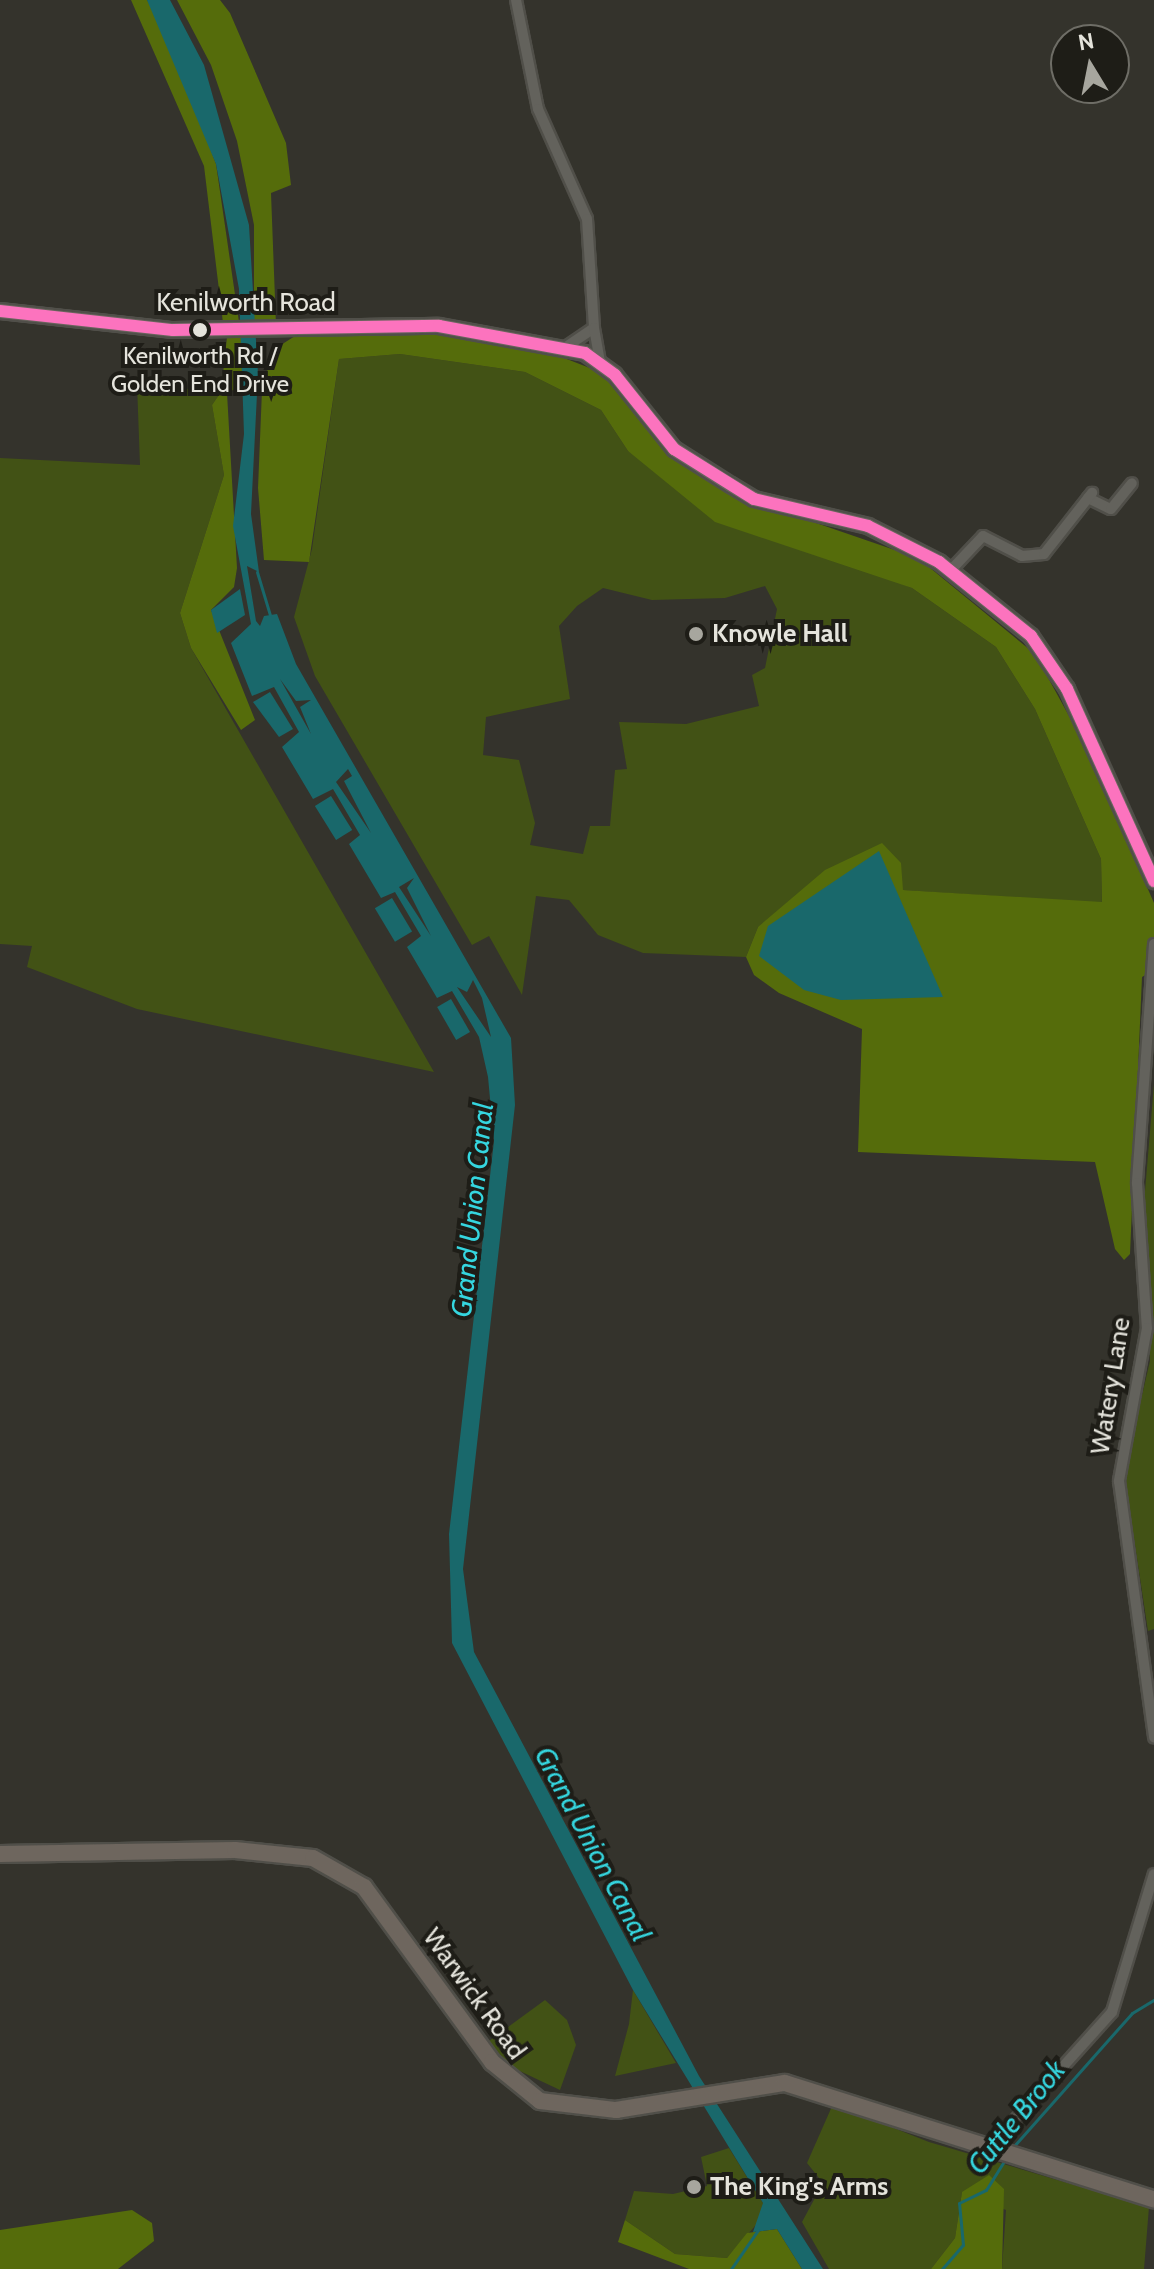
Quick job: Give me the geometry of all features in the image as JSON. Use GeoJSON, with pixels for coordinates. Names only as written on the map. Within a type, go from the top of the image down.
{"type":"FeatureCollection","features":[{"type":"Feature","properties":{"kind":"main road","name":"Kenilworth Road"},"geometry":{"type":"LineString","coordinates":[[0,311],[236,330],[439,326],[567,346],[600,363],[674,449],[754,499],[868,526],[950,571],[1031,636],[1059,677],[1154,881]]}},
{"type":"Feature","properties":{"kind":"main road","name":"Warwick Road"},"geometry":{"type":"LineString","coordinates":[[0,1854],[235,1850],[338,1867],[364,1887],[492,2062],[527,2096],[601,2110],[686,2099],[723,2088],[785,2083],[988,2151],[1154,2199]]}},
{"type":"Feature","properties":{"kind":"street"},"geometry":{"type":"LineString","coordinates":[[516,0],[538,109],[583,201],[600,363]]}},
{"type":"Feature","properties":{"kind":"street"},"geometry":{"type":"LineString","coordinates":[[567,346],[594,328]]}},
{"type":"Feature","properties":{"kind":"street"},"geometry":{"type":"LineString","coordinates":[[950,571],[983,536],[1022,556],[1044,554],[1090,496],[1111,509],[1132,483]]}},
{"type":"Feature","properties":{"kind":"street","name":"Watery Lane"},"geometry":{"type":"LineString","coordinates":[[1154,944],[1137,1169],[1147,1328],[1119,1481],[1154,1738]]}},
{"type":"Feature","properties":{"kind":"street"},"geometry":{"type":"LineString","coordinates":[[988,2151],[1112,2012],[1154,1874]]}},
{"type":"Feature","properties":{"kind":"green space"},"geometry":{"type":"Polygon","coordinates":[[[131,0],[147,0],[169,39],[216,164],[239,322],[223,323],[204,166],[131,0]]]}},
{"type":"Feature","properties":{"kind":"green space"},"geometry":{"type":"Polygon","coordinates":[[[177,0],[220,0],[230,13],[286,143],[291,185],[271,193],[276,325],[254,325],[254,225],[237,141],[211,65],[177,0]]]}},
{"type":"Feature","properties":{"kind":"green space"},"geometry":{"type":"Polygon","coordinates":[[[430,334],[536,347],[600,372],[671,454],[726,492],[918,558],[1035,654],[1085,745],[1154,903],[1154,970],[1142,977],[1130,1254],[1124,1260],[1115,1249],[1095,1162],[858,1152],[862,1029],[779,993],[754,975],[746,957],[758,927],[825,870],[882,843],[901,863],[903,890],[1102,902],[1101,859],[1035,709],[996,647],[912,588],[715,522],[628,451],[601,410],[525,372],[400,354],[339,359],[309,562],[264,560],[258,488],[262,390],[273,350],[295,336],[430,334]]]}},
{"type":"Feature","properties":{"kind":"green space"},"geometry":{"type":"Polygon","coordinates":[[[227,337],[241,338],[245,384],[227,393],[237,568],[234,587],[211,610],[255,720],[241,730],[191,648],[180,613],[224,475],[212,405],[221,392],[227,337]]]}},
{"type":"Feature","properties":{"kind":"green space"},"geometry":{"type":"Polygon","coordinates":[[[400,354],[525,372],[601,410],[628,451],[827,555],[912,588],[996,647],[1035,709],[1101,859],[1102,903],[902,890],[758,927],[746,957],[643,953],[598,935],[569,900],[536,896],[522,995],[489,936],[472,945],[315,676],[294,617],[312,549],[339,359],[400,354]],[[765,586],[725,598],[652,600],[603,588],[577,606],[559,626],[570,699],[486,717],[483,755],[519,760],[535,823],[530,845],[583,854],[590,826],[610,826],[615,770],[627,769],[619,722],[686,724],[759,706],[752,675],[765,668],[777,609],[765,586]]]}},
{"type":"Feature","properties":{"kind":"green space"},"geometry":{"type":"Polygon","coordinates":[[[137,384],[221,392],[212,405],[224,475],[180,613],[191,648],[434,1072],[137,1009],[27,967],[32,946],[0,944],[0,458],[140,465],[137,384]]]}},
{"type":"Feature","properties":{"kind":"green space"},"geometry":{"type":"Polygon","coordinates":[[[1154,1084],[1154,1629],[1148,1631],[1124,1472],[1150,1361],[1144,1203],[1154,1084]]]}},
{"type":"Feature","properties":{"kind":"green space"},"geometry":{"type":"Polygon","coordinates":[[[633,1990],[676,2063],[615,2076],[629,2024],[633,1990]]]}},
{"type":"Feature","properties":{"kind":"green space"},"geometry":{"type":"Polygon","coordinates":[[[545,2000],[567,2020],[576,2045],[560,2090],[507,2065],[489,2041],[545,2000]]]}},
{"type":"Feature","properties":{"kind":"green space"},"geometry":{"type":"Polygon","coordinates":[[[833,2104],[929,2142],[1149,2207],[1144,2269],[1002,2269],[1006,2210],[962,2192],[955,2238],[931,2269],[829,2269],[802,2222],[823,2183],[807,2163],[833,2104]]]}},
{"type":"Feature","properties":{"kind":"green space"},"geometry":{"type":"Polygon","coordinates":[[[729,2148],[763,2203],[762,2218],[727,2258],[675,2254],[625,2220],[634,2191],[673,2194],[707,2186],[701,2157],[729,2148]]]}},
{"type":"Feature","properties":{"kind":"green space"},"geometry":{"type":"Polygon","coordinates":[[[989,2175],[1004,2189],[1002,2269],[931,2269],[955,2238],[962,2192],[989,2175]]]}},
{"type":"Feature","properties":{"kind":"green space"},"geometry":{"type":"Polygon","coordinates":[[[132,2210],[152,2223],[154,2241],[118,2269],[0,2269],[0,2230],[132,2210]]]}},
{"type":"Feature","properties":{"kind":"green space"},"geometry":{"type":"Polygon","coordinates":[[[625,2220],[675,2254],[727,2258],[747,2233],[777,2229],[802,2269],[689,2269],[618,2242],[625,2220]]]}},
{"type":"Feature","properties":{"kind":"water"},"geometry":{"type":"Polygon","coordinates":[[[147,0],[170,0],[204,65],[249,225],[258,374],[251,514],[259,572],[247,566],[256,621],[260,626],[264,616],[277,614],[296,664],[511,1038],[515,1105],[463,1569],[474,1652],[699,2076],[823,2269],[802,2269],[777,2229],[753,2232],[763,2203],[633,1990],[452,1643],[449,1534],[494,1141],[488,1077],[479,1037],[452,991],[437,998],[407,947],[421,936],[395,892],[381,898],[349,844],[360,835],[333,789],[313,799],[282,747],[299,732],[274,687],[252,696],[231,643],[251,624],[233,526],[244,434],[239,289],[216,164],[147,0]],[[280,679],[311,734],[300,707],[311,700],[296,701],[280,679]],[[348,769],[336,782],[371,833],[344,781],[352,776],[348,769]],[[414,878],[399,887],[431,936],[407,888],[414,878]],[[473,980],[467,992],[457,987],[491,1037],[482,998],[473,980]]]}},
{"type":"Feature","properties":{"kind":"water"},"geometry":{"type":"Polygon","coordinates":[[[240,589],[245,615],[217,633],[211,610],[240,589]]]}},
{"type":"Feature","properties":{"kind":"water"},"geometry":{"type":"Polygon","coordinates":[[[270,692],[293,729],[279,737],[253,702],[270,692]]]}},
{"type":"Feature","properties":{"kind":"water"},"geometry":{"type":"Polygon","coordinates":[[[331,796],[352,830],[336,840],[315,806],[331,796]]]}},
{"type":"Feature","properties":{"kind":"water"},"geometry":{"type":"Polygon","coordinates":[[[879,851],[943,997],[841,1000],[804,990],[759,956],[768,926],[879,851]]]}},
{"type":"Feature","properties":{"kind":"water"},"geometry":{"type":"Polygon","coordinates":[[[392,898],[412,931],[395,942],[375,908],[392,898]]]}},
{"type":"Feature","properties":{"kind":"water"},"geometry":{"type":"Polygon","coordinates":[[[451,999],[470,1032],[456,1040],[437,1007],[451,999]]]}},
{"type":"Feature","properties":{"kind":"waterway"},"geometry":{"type":"LineString","coordinates":[[257,572],[270,615]]}},
{"type":"Feature","properties":{"kind":"waterway","name":"Cuttle Brook"},"geometry":{"type":"LineString","coordinates":[[1013,2147],[1132,2013],[1154,2000]]}},
{"type":"Feature","properties":{"kind":"waterway","name":"Cuttle Brook"},"geometry":{"type":"LineString","coordinates":[[942,2269],[963,2245],[959,2203],[986,2190],[1005,2160]]}},
{"type":"Feature","properties":{"kind":"waterway"},"geometry":{"type":"LineString","coordinates":[[731,2269],[758,2230]]}},
{"type":"Feature","properties":{"kind":"transit line"},"geometry":{"type":"LineString","coordinates":[[0,311],[173,330],[439,326],[585,353],[615,375],[674,449],[754,499],[868,526],[939,562],[1031,636],[1067,689],[1154,881]]}},
{"type":"Feature","properties":{"kind":"place","name":"Kenilworth Rd / Golden End Drive"},"geometry":{"type":"Point","coordinates":[200,330]}},
{"type":"Feature","properties":{"kind":"place","name":"Knowle Hall"},"geometry":{"type":"Point","coordinates":[696,634]}},
{"type":"Feature","properties":{"kind":"place","name":"The King's Arms"},"geometry":{"type":"Point","coordinates":[694,2187]}},
{"type":"Feature","properties":{"kind":"water label","name":"Grand Union Canal"},"geometry":{"type":"Point","coordinates":[472,1210]}},
{"type":"Feature","properties":{"kind":"water label","name":"Grand Union Canal"},"geometry":{"type":"Point","coordinates":[593,1844]}}]}
